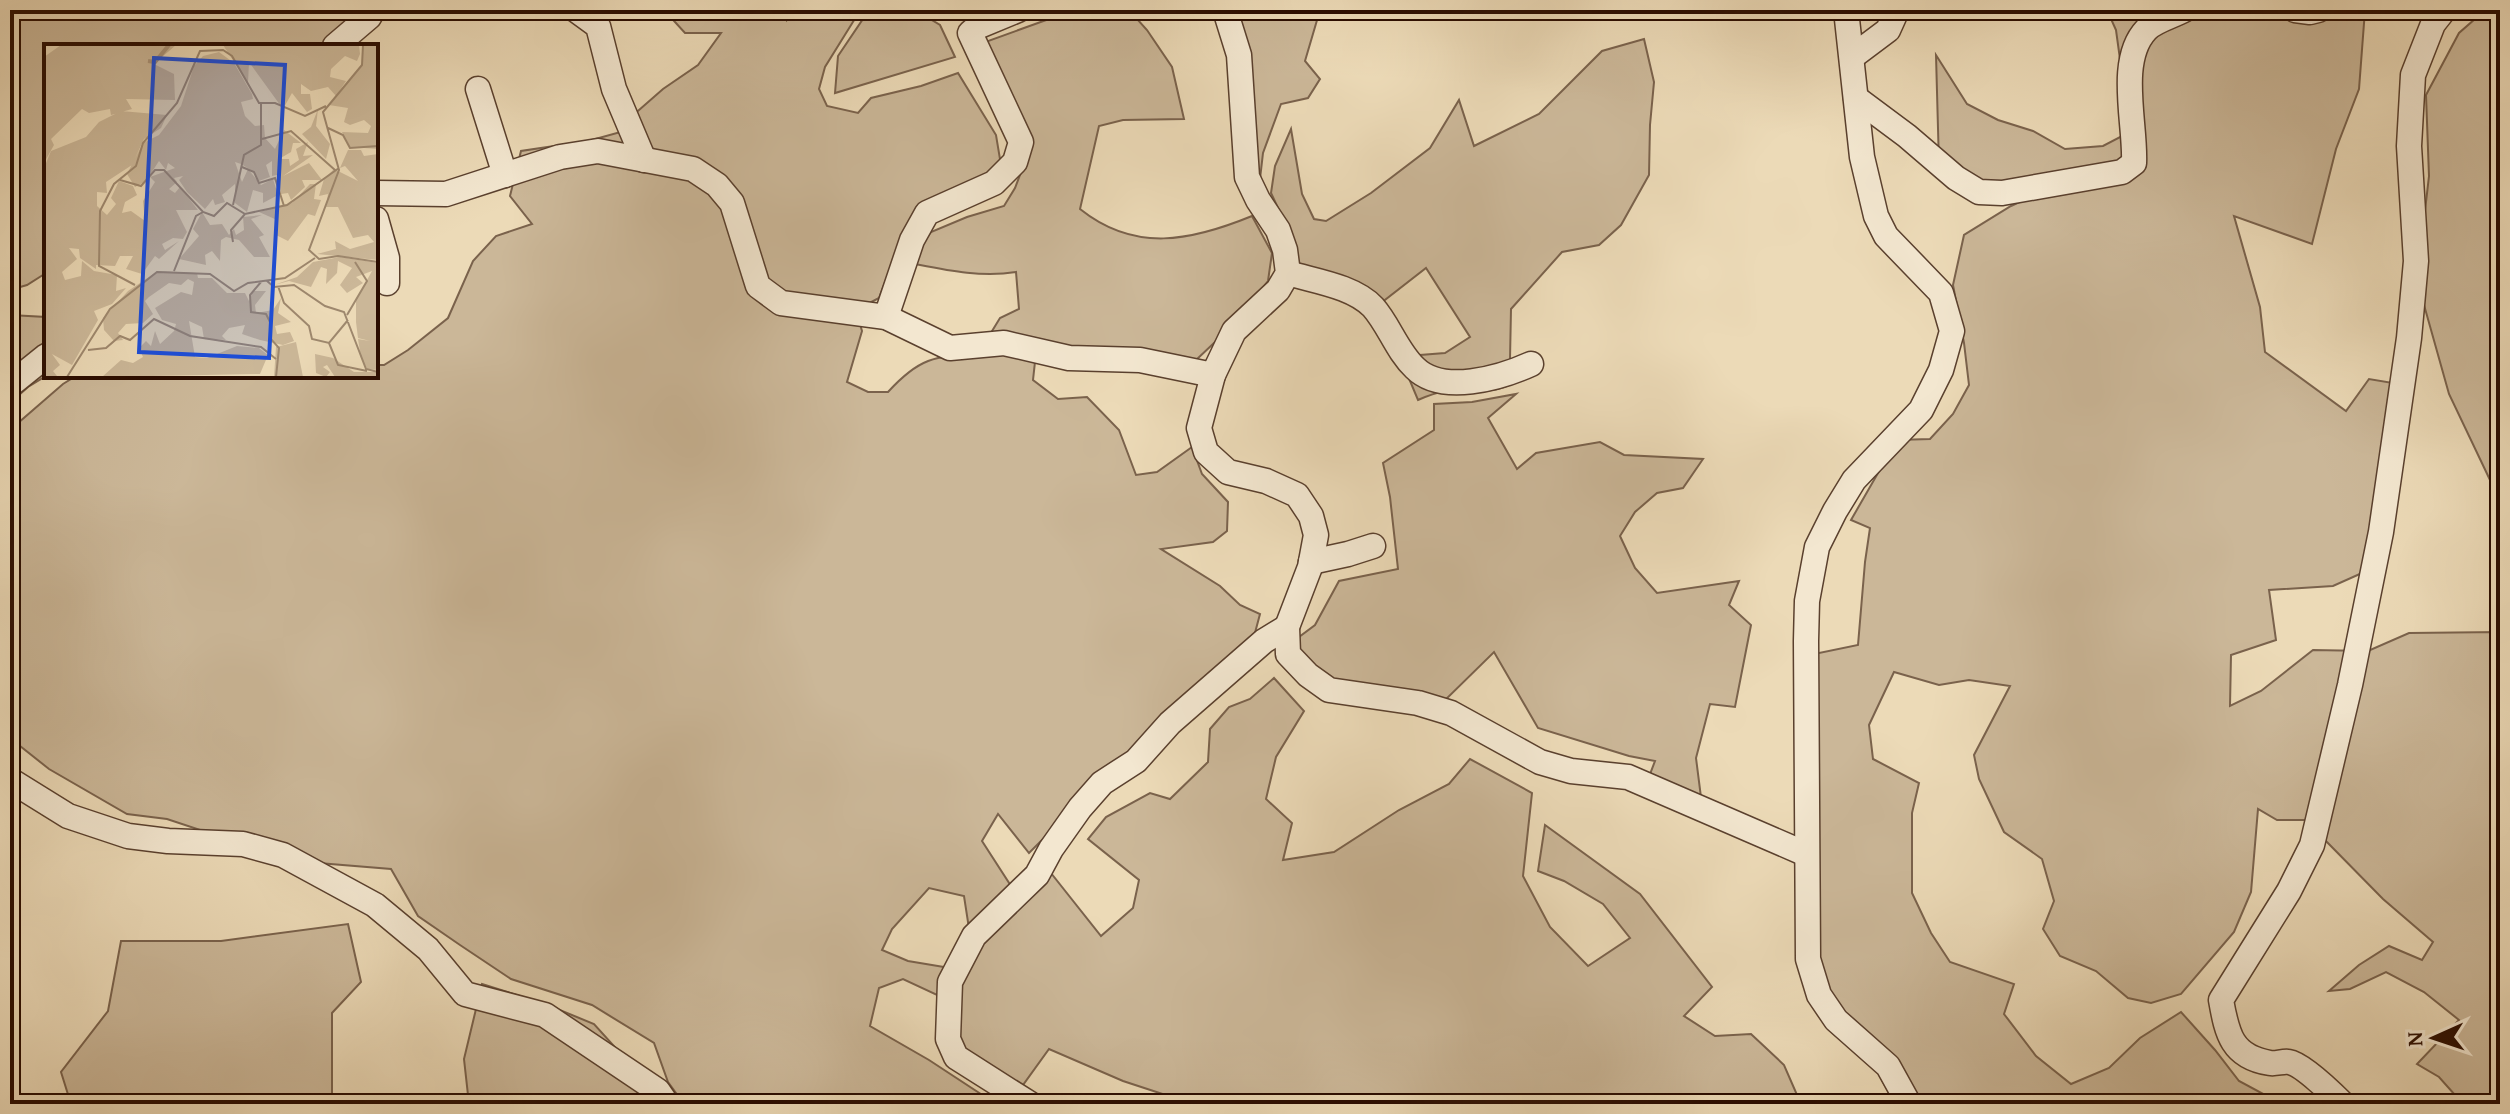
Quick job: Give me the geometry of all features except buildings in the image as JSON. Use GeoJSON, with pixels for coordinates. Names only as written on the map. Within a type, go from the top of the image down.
{"type":"FeatureCollection","features":[{"type":"Feature","properties":{"kind":"street"},"geometry":{"type":"LineString","coordinates":[[337,44],[373,10]]}},
{"type":"Feature","properties":{"kind":"street"},"geometry":{"type":"LineString","coordinates":[[576,10],[598,26],[614,89],[644,160]]}},
{"type":"Feature","properties":{"kind":"street"},"geometry":{"type":"LineString","coordinates":[[886,317],[912,240],[927,213],[994,183],[1015,162],[1021,142],[970,33],[1018,10]]}},
{"type":"Feature","properties":{"kind":"street"},"geometry":{"type":"LineString","coordinates":[[1225,10],[1239,55],[1247,177],[1278,230],[1288,273],[1278,290],[1234,331],[1213,375],[1199,428],[1206,452],[1228,472],[1266,481],[1297,495],[1311,516],[1316,535],[1311,562],[1287,627],[1288,654],[1308,675],[1329,690],[1418,703],[1451,713],[1540,762],[1571,771],[1628,777],[1806,854]]}},
{"type":"Feature","properties":{"kind":"street"},"geometry":{"type":"LineString","coordinates":[[1846,10],[1862,157],[1876,216],[1886,236],[1941,293],[1952,331],[1941,370],[1921,410],[1854,480],[1817,547],[1807,601],[1806,641],[1808,959],[1819,995],[1836,1020],[1888,1066],[1909,1104]]}},
{"type":"Feature","properties":{"kind":"street"},"geometry":{"type":"LineString","coordinates":[[1852,57],[1888,30],[1897,10]]}},
{"type":"Feature","properties":{"kind":"street"},"geometry":{"type":"LineString","coordinates":[[1856,98],[1956,178],[1979,192],[2002,193],[2122,172],[2134,163],[2129,67],[2136,43],[2148,27],[2184,10]]}},
{"type":"Feature","properties":{"kind":"street"},"geometry":{"type":"LineString","coordinates":[[2295,10],[2318,10]]}},
{"type":"Feature","properties":{"kind":"street"},"geometry":{"type":"LineString","coordinates":[[2343,1104],[2321,1082],[2289,1062],[2270,1063],[2248,1057],[2234,1045],[2221,1000],[2289,891],[2312,845],[2350,685],[2381,532],[2410,323],[2416,261],[2409,146],[2413,75],[2433,24],[2444,10]]}},
{"type":"Feature","properties":{"kind":"street"},"geometry":{"type":"LineString","coordinates":[[478,89],[505,175]]}},
{"type":"Feature","properties":{"kind":"street"},"geometry":{"type":"LineString","coordinates":[[378,193],[446,194],[560,157],[598,151],[693,169],[717,185],[732,203],[758,286],[781,303],[886,317],[950,348],[1004,343],[1069,358],[1140,360],[1213,375]]}},
{"type":"Feature","properties":{"kind":"street"},"geometry":{"type":"LineString","coordinates":[[381,251],[387,283]]}},
{"type":"Feature","properties":{"kind":"street"},"geometry":{"type":"LineString","coordinates":[[1288,273],[1353,293],[1373,307],[1414,368],[1431,381],[1496,378],[1531,364]]}},
{"type":"Feature","properties":{"kind":"street"},"geometry":{"type":"LineString","coordinates":[[10,385],[44,358]]}},
{"type":"Feature","properties":{"kind":"street"},"geometry":{"type":"LineString","coordinates":[[1311,562],[1373,546]]}},
{"type":"Feature","properties":{"kind":"street"},"geometry":{"type":"LineString","coordinates":[[1030,1104],[956,1057],[948,1039],[950,982],[974,936],[1037,875],[1051,849],[1102,783],[1136,761],[1170,723],[1264,641],[1287,627]]}},
{"type":"Feature","properties":{"kind":"street"},"geometry":{"type":"LineString","coordinates":[[10,780],[68,816],[128,836],[243,844],[283,855],[375,905],[428,949],[465,994],[545,1015],[658,1091],[667,1104]]}},
{"type":"Feature","properties":{"kind":"shaded area"},"geometry":{"type":"Polygon","coordinates":[[[10,10],[357,10],[324,44],[44,44],[44,274],[27,285],[10,290],[10,10]]]}},
{"type":"Feature","properties":{"kind":"shaded area"},"geometry":{"type":"Polygon","coordinates":[[[664,10],[787,10],[787,20],[798,10],[875,10],[856,17],[825,67],[819,89],[827,106],[858,113],[871,98],[958,73],[996,135],[1001,165],[898,248],[879,298],[856,310],[862,331],[847,382],[868,392],[888,392],[909,372],[928,361],[978,354],[1000,318],[1019,309],[1016,272],[974,273],[905,262],[931,232],[1004,206],[1015,188],[1031,146],[977,45],[1074,10],[1129,10],[1172,67],[1184,119],[1123,120],[1099,126],[1080,209],[1122,232],[1164,238],[1207,232],[1252,216],[1272,253],[1268,281],[1233,325],[1195,361],[1035,362],[1033,380],[1058,399],[1087,397],[1119,430],[1136,475],[1157,472],[1192,447],[1202,474],[1228,502],[1227,531],[1213,542],[1161,549],[1220,586],[1240,605],[1260,614],[1248,659],[1061,821],[1029,853],[998,814],[982,841],[1011,886],[970,935],[964,896],[929,888],[892,929],[882,950],[908,961],[950,968],[937,995],[903,979],[879,988],[870,1026],[996,1104],[684,1104],[668,1082],[654,1043],[592,1005],[511,979],[418,916],[391,869],[294,861],[167,819],[127,814],[49,769],[10,738],[10,430],[73,378],[378,378],[378,365],[384,365],[408,350],[448,318],[473,261],[496,236],[532,224],[510,196],[521,151],[588,141],[628,130],[631,117],[663,89],[698,65],[721,33],[685,33],[664,10]]]}},
{"type":"Feature","properties":{"kind":"shaded area"},"geometry":{"type":"Polygon","coordinates":[[[915,10],[940,25],[955,57],[835,93],[838,56],[863,19],[915,10]]]}},
{"type":"Feature","properties":{"kind":"shaded area"},"geometry":{"type":"Polygon","coordinates":[[[1233,10],[1320,10],[1305,61],[1320,79],[1308,98],[1281,104],[1263,153],[1260,179],[1245,136],[1233,10]]]}},
{"type":"Feature","properties":{"kind":"shaded area"},"geometry":{"type":"Polygon","coordinates":[[[2107,10],[2329,10],[2326,16],[2345,10],[2365,10],[2359,89],[2336,149],[2312,244],[2234,216],[2260,307],[2265,352],[2346,411],[2369,379],[2393,383],[2371,569],[2333,586],[2269,590],[2276,640],[2231,655],[2230,706],[2261,691],[2313,650],[2368,651],[2409,633],[2500,632],[2500,1091],[2488,1104],[2463,1104],[2439,1077],[2417,1064],[2459,1020],[2424,992],[2386,972],[2350,989],[2329,991],[2359,965],[2389,946],[2422,960],[2433,942],[2383,899],[2323,838],[2322,820],[2277,820],[2258,809],[2251,892],[2234,932],[2181,994],[2151,1003],[2128,998],[2096,971],[2060,956],[2043,929],[2054,901],[2042,859],[2004,832],[1979,779],[1974,755],[2010,686],[1969,680],[1939,685],[1894,672],[1869,725],[1873,759],[1919,783],[1912,813],[1912,893],[1931,933],[1950,962],[2014,984],[2004,1014],[2036,1056],[2071,1084],[2109,1068],[2140,1038],[2181,1012],[2239,1081],[2267,1096],[2264,1104],[1895,1104],[1856,1032],[1818,987],[1814,654],[1858,645],[1870,528],[1851,520],[1897,440],[1930,439],[1953,414],[1969,385],[1953,285],[1964,235],[2039,193],[1983,191],[1939,165],[1936,55],[1967,104],[1998,120],[2033,131],[2065,149],[2103,146],[2130,132],[2116,30],[2107,10]]]}},
{"type":"Feature","properties":{"kind":"shaded area"},"geometry":{"type":"Polygon","coordinates":[[[2483,12],[2500,12],[2500,501],[2449,394],[2417,280],[2429,176],[2426,95],[2459,33],[2483,12]]]}},
{"type":"Feature","properties":{"kind":"shaded area"},"geometry":{"type":"Polygon","coordinates":[[[1644,39],[1654,82],[1649,175],[1621,225],[1599,245],[1562,252],[1511,309],[1510,359],[1526,373],[1517,381],[1497,389],[1442,392],[1418,400],[1405,369],[1420,355],[1445,353],[1470,337],[1426,268],[1372,310],[1297,267],[1294,242],[1271,193],[1275,166],[1291,129],[1302,194],[1314,219],[1326,221],[1371,193],[1430,148],[1459,100],[1474,146],[1539,114],[1602,51],[1644,39]]]}},
{"type":"Feature","properties":{"kind":"shaded area"},"geometry":{"type":"Polygon","coordinates":[[[10,315],[44,317],[44,377],[10,403],[10,315]]]}},
{"type":"Feature","properties":{"kind":"shaded area"},"geometry":{"type":"Polygon","coordinates":[[[1516,394],[1488,418],[1517,469],[1536,453],[1600,442],[1624,455],[1703,459],[1683,488],[1657,493],[1635,512],[1620,536],[1635,568],[1657,593],[1739,581],[1729,605],[1751,625],[1735,707],[1710,704],[1696,758],[1703,813],[1644,790],[1655,761],[1538,728],[1494,652],[1435,710],[1321,692],[1291,643],[1315,625],[1339,581],[1398,569],[1383,463],[1434,430],[1434,404],[1472,402],[1516,394]]]}},
{"type":"Feature","properties":{"kind":"shaded area"},"geometry":{"type":"Polygon","coordinates":[[[1274,678],[1304,711],[1276,757],[1266,799],[1292,823],[1283,860],[1334,852],[1399,810],[1449,784],[1470,759],[1532,793],[1523,876],[1550,927],[1588,966],[1630,938],[1603,904],[1564,881],[1538,871],[1545,825],[1640,894],[1712,987],[1684,1016],[1715,1036],[1751,1034],[1784,1065],[1801,1104],[1187,1104],[1049,1049],[1013,1099],[968,1069],[948,1016],[966,969],[1005,910],[1043,863],[1101,936],[1133,908],[1139,880],[1088,839],[1106,817],[1150,793],[1170,799],[1208,762],[1210,729],[1229,707],[1250,699],[1274,678]]]}},
{"type":"Feature","properties":{"kind":"shaded area"},"geometry":{"type":"Polygon","coordinates":[[[348,924],[361,982],[332,1013],[332,1104],[71,1104],[61,1072],[108,1011],[121,941],[221,941],[348,924]]]}},
{"type":"Feature","properties":{"kind":"shaded area"},"geometry":{"type":"Polygon","coordinates":[[[482,984],[594,1024],[633,1067],[656,1104],[469,1104],[464,1059],[482,984]]]}},
{"type":"Feature","properties":{"kind":"waterway"},"geometry":{"type":"LineString","coordinates":[[10,1091],[27,1104]]}}]}
